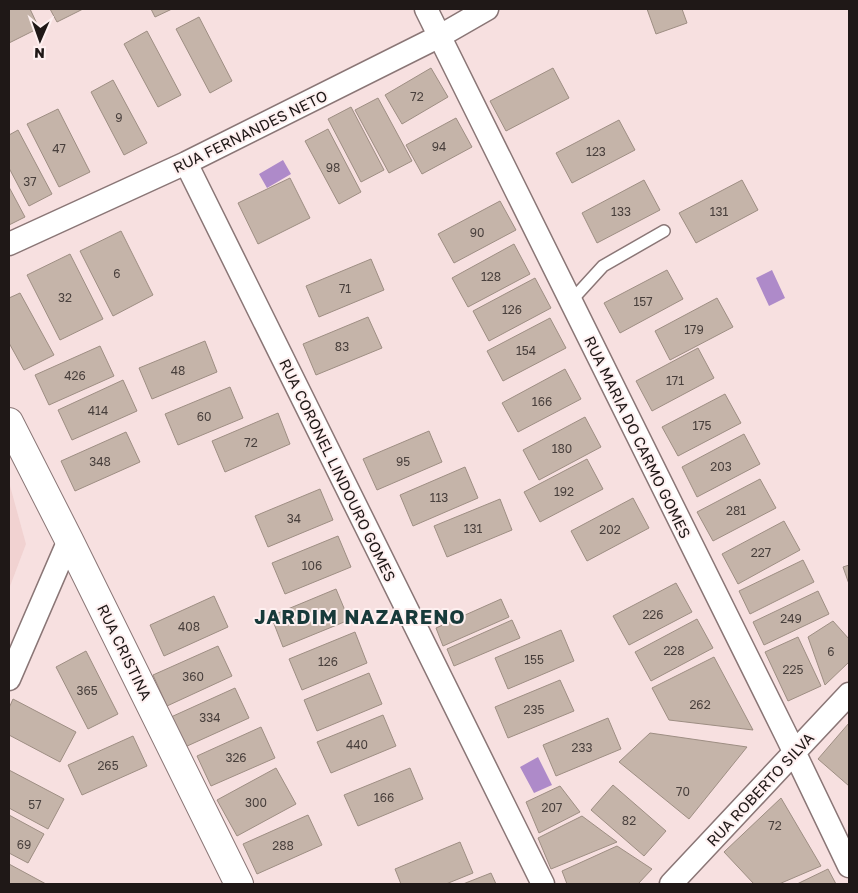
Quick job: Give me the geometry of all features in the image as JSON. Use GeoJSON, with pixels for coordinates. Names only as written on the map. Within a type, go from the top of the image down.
{"type":"FeatureCollection","features":[{"type":"Feature","properties":{"kind":"main road","name":"RUA CRISTINA"},"geometry":{"type":"LineString","coordinates":[[9,422],[239,884]]}},
{"type":"Feature","properties":{"kind":"street","name":"RUA MARIA DO CARMO GOMES"},"geometry":{"type":"LineString","coordinates":[[426,9],[795,753],[849,866]]}},
{"type":"Feature","properties":{"kind":"street","name":"RUA FERNANDES NETO"},"geometry":{"type":"LineString","coordinates":[[9,244],[186,163],[440,36],[487,9]]}},
{"type":"Feature","properties":{"kind":"street","name":"RUA CORONEL LINDOURO GOMES"},"geometry":{"type":"LineString","coordinates":[[186,163],[544,884]]}},
{"type":"Feature","properties":{"kind":"street"},"geometry":{"type":"LineString","coordinates":[[9,679],[69,540]]}},
{"type":"Feature","properties":{"kind":"street","name":"RUA ROBERTO SILVA"},"geometry":{"type":"LineString","coordinates":[[671,884],[849,694]]}},
{"type":"Feature","properties":{"kind":"lane"},"geometry":{"type":"LineString","coordinates":[[571,301],[603,266],[664,231]]}},
{"type":"Feature","properties":{"kind":"shaded area"},"geometry":{"type":"Polygon","coordinates":[[[283,160],[291,174],[267,188],[259,174],[283,160]]]}},
{"type":"Feature","properties":{"kind":"shaded area"},"geometry":{"type":"Polygon","coordinates":[[[772,270],[785,298],[769,306],[756,278],[772,270]]]}},
{"type":"Feature","properties":{"kind":"shaded area"},"geometry":{"type":"Polygon","coordinates":[[[9,482],[26,544],[9,589],[9,482]]]}},
{"type":"Feature","properties":{"kind":"shaded area"},"geometry":{"type":"Polygon","coordinates":[[[538,757],[552,785],[534,793],[520,767],[538,757]]]}},
{"type":"Feature","properties":{"kind":"building"},"geometry":{"type":"Polygon","coordinates":[[[9,9],[30,9],[39,28],[9,43],[9,9]]]}},
{"type":"Feature","properties":{"kind":"building"},"geometry":{"type":"Polygon","coordinates":[[[50,9],[83,9],[57,22],[50,9]]]}},
{"type":"Feature","properties":{"kind":"building"},"geometry":{"type":"Polygon","coordinates":[[[151,9],[172,9],[155,17],[151,9]]]}},
{"type":"Feature","properties":{"kind":"building"},"geometry":{"type":"Polygon","coordinates":[[[647,9],[682,9],[687,23],[656,34],[647,9]]]}},
{"type":"Feature","properties":{"kind":"building"},"geometry":{"type":"Polygon","coordinates":[[[199,17],[232,81],[210,93],[176,29],[199,17]]]}},
{"type":"Feature","properties":{"kind":"building"},"geometry":{"type":"Polygon","coordinates":[[[147,31],[181,95],[158,107],[124,44],[147,31]]]}},
{"type":"Feature","properties":{"kind":"building"},"geometry":{"type":"Polygon","coordinates":[[[431,68],[448,97],[402,124],[385,95],[431,68]]]}},
{"type":"Feature","properties":{"kind":"building"},"geometry":{"type":"Polygon","coordinates":[[[553,68],[569,98],[506,131],[490,101],[553,68]]]}},
{"type":"Feature","properties":{"kind":"building"},"geometry":{"type":"Polygon","coordinates":[[[113,80],[147,143],[124,155],[91,92],[113,80]]]}},
{"type":"Feature","properties":{"kind":"building"},"geometry":{"type":"Polygon","coordinates":[[[378,98],[412,161],[389,173],[355,110],[378,98]]]}},
{"type":"Feature","properties":{"kind":"building"},"geometry":{"type":"Polygon","coordinates":[[[351,107],[384,170],[361,182],[328,119],[351,107]]]}},
{"type":"Feature","properties":{"kind":"building"},"geometry":{"type":"Polygon","coordinates":[[[58,109],[90,172],[59,187],[27,124],[58,109]]]}},
{"type":"Feature","properties":{"kind":"building"},"geometry":{"type":"Polygon","coordinates":[[[456,118],[472,147],[422,174],[406,145],[456,118]]]}},
{"type":"Feature","properties":{"kind":"building"},"geometry":{"type":"Polygon","coordinates":[[[619,120],[635,150],[572,183],[556,153],[619,120]]]}},
{"type":"Feature","properties":{"kind":"building"},"geometry":{"type":"Polygon","coordinates":[[[328,129],[361,192],[339,204],[305,141],[328,129]]]}},
{"type":"Feature","properties":{"kind":"building"},"geometry":{"type":"Polygon","coordinates":[[[18,130],[52,194],[29,206],[9,168],[9,135],[18,130]]]}},
{"type":"Feature","properties":{"kind":"building"},"geometry":{"type":"Polygon","coordinates":[[[290,178],[310,218],[258,244],[238,203],[290,178]]]}},
{"type":"Feature","properties":{"kind":"building"},"geometry":{"type":"Polygon","coordinates":[[[644,180],[660,210],[597,243],[582,213],[644,180]]]}},
{"type":"Feature","properties":{"kind":"building"},"geometry":{"type":"Polygon","coordinates":[[[742,180],[758,210],[696,243],[679,213],[742,180]]]}},
{"type":"Feature","properties":{"kind":"building"},"geometry":{"type":"Polygon","coordinates":[[[9,187],[25,217],[9,225],[9,187]]]}},
{"type":"Feature","properties":{"kind":"building"},"geometry":{"type":"Polygon","coordinates":[[[500,201],[516,230],[454,263],[438,234],[500,201]]]}},
{"type":"Feature","properties":{"kind":"building"},"geometry":{"type":"Polygon","coordinates":[[[121,231],[153,295],[113,316],[80,251],[121,231]]]}},
{"type":"Feature","properties":{"kind":"building"},"geometry":{"type":"Polygon","coordinates":[[[514,244],[530,274],[468,307],[452,278],[514,244]]]}},
{"type":"Feature","properties":{"kind":"building"},"geometry":{"type":"Polygon","coordinates":[[[70,254],[103,319],[60,340],[27,275],[70,254]]]}},
{"type":"Feature","properties":{"kind":"building"},"geometry":{"type":"Polygon","coordinates":[[[371,259],[384,290],[319,317],[306,286],[371,259]]]}},
{"type":"Feature","properties":{"kind":"building"},"geometry":{"type":"Polygon","coordinates":[[[667,270],[683,299],[620,333],[604,303],[667,270]]]}},
{"type":"Feature","properties":{"kind":"building"},"geometry":{"type":"Polygon","coordinates":[[[535,278],[551,308],[489,341],[473,311],[535,278]]]}},
{"type":"Feature","properties":{"kind":"building"},"geometry":{"type":"Polygon","coordinates":[[[20,293],[54,355],[24,370],[9,343],[9,298],[20,293]]]}},
{"type":"Feature","properties":{"kind":"building"},"geometry":{"type":"Polygon","coordinates":[[[717,298],[733,327],[670,360],[655,331],[717,298]]]}},
{"type":"Feature","properties":{"kind":"building"},"geometry":{"type":"Polygon","coordinates":[[[368,317],[382,348],[316,375],[303,344],[368,317]]]}},
{"type":"Feature","properties":{"kind":"building"},"geometry":{"type":"Polygon","coordinates":[[[550,318],[566,348],[503,381],[487,351],[550,318]]]}},
{"type":"Feature","properties":{"kind":"building"},"geometry":{"type":"Polygon","coordinates":[[[205,341],[217,372],[152,399],[139,368],[205,341]]]}},
{"type":"Feature","properties":{"kind":"building"},"geometry":{"type":"Polygon","coordinates":[[[100,346],[114,376],[49,405],[35,375],[100,346]]]}},
{"type":"Feature","properties":{"kind":"building"},"geometry":{"type":"Polygon","coordinates":[[[698,348],[714,378],[652,411],[636,381],[698,348]]]}},
{"type":"Feature","properties":{"kind":"building"},"geometry":{"type":"Polygon","coordinates":[[[565,369],[581,399],[518,432],[502,403],[565,369]]]}},
{"type":"Feature","properties":{"kind":"building"},"geometry":{"type":"Polygon","coordinates":[[[123,380],[137,411],[72,440],[58,410],[123,380]]]}},
{"type":"Feature","properties":{"kind":"building"},"geometry":{"type":"Polygon","coordinates":[[[230,387],[243,418],[178,445],[165,414],[230,387]]]}},
{"type":"Feature","properties":{"kind":"building"},"geometry":{"type":"Polygon","coordinates":[[[725,394],[741,423],[678,456],[662,427],[725,394]]]}},
{"type":"Feature","properties":{"kind":"building"},"geometry":{"type":"Polygon","coordinates":[[[278,413],[290,444],[225,472],[212,441],[278,413]]]}},
{"type":"Feature","properties":{"kind":"building"},"geometry":{"type":"Polygon","coordinates":[[[585,417],[601,447],[539,480],[523,450],[585,417]]]}},
{"type":"Feature","properties":{"kind":"building"},"geometry":{"type":"Polygon","coordinates":[[[429,431],[442,462],[377,490],[363,459],[429,431]]]}},
{"type":"Feature","properties":{"kind":"building"},"geometry":{"type":"Polygon","coordinates":[[[126,432],[140,462],[75,491],[61,461],[126,432]]]}},
{"type":"Feature","properties":{"kind":"building"},"geometry":{"type":"Polygon","coordinates":[[[744,434],[760,464],[697,497],[682,467],[744,434]]]}},
{"type":"Feature","properties":{"kind":"building"},"geometry":{"type":"Polygon","coordinates":[[[587,459],[603,489],[540,522],[524,492],[587,459]]]}},
{"type":"Feature","properties":{"kind":"building"},"geometry":{"type":"Polygon","coordinates":[[[465,467],[478,498],[413,526],[400,495],[465,467]]]}},
{"type":"Feature","properties":{"kind":"building"},"geometry":{"type":"Polygon","coordinates":[[[760,479],[776,508],[713,541],[697,512],[760,479]]]}},
{"type":"Feature","properties":{"kind":"building"},"geometry":{"type":"Polygon","coordinates":[[[320,489],[333,520],[268,547],[255,516],[320,489]]]}},
{"type":"Feature","properties":{"kind":"building"},"geometry":{"type":"Polygon","coordinates":[[[633,498],[649,528],[587,561],[571,531],[633,498]]]}},
{"type":"Feature","properties":{"kind":"building"},"geometry":{"type":"Polygon","coordinates":[[[500,499],[512,530],[447,557],[434,526],[500,499]]]}},
{"type":"Feature","properties":{"kind":"building"},"geometry":{"type":"Polygon","coordinates":[[[784,521],[800,550],[738,584],[722,554],[784,521]]]}},
{"type":"Feature","properties":{"kind":"building"},"geometry":{"type":"Polygon","coordinates":[[[338,536],[351,567],[285,594],[272,563],[338,536]]]}},
{"type":"Feature","properties":{"kind":"building"},"geometry":{"type":"Polygon","coordinates":[[[803,560],[814,582],[750,614],[739,591],[803,560]]]}},
{"type":"Feature","properties":{"kind":"building"},"geometry":{"type":"Polygon","coordinates":[[[849,565],[849,584],[843,567],[849,565]]]}},
{"type":"Feature","properties":{"kind":"building"},"geometry":{"type":"Polygon","coordinates":[[[676,583],[692,612],[629,645],[613,616],[676,583]]]}},
{"type":"Feature","properties":{"kind":"building"},"geometry":{"type":"Polygon","coordinates":[[[336,589],[349,620],[283,647],[271,616],[336,589]]]}},
{"type":"Feature","properties":{"kind":"building"},"geometry":{"type":"Polygon","coordinates":[[[818,591],[829,614],[764,645],[753,622],[818,591]]]}},
{"type":"Feature","properties":{"kind":"building"},"geometry":{"type":"Polygon","coordinates":[[[214,596],[228,627],[164,656],[150,625],[214,596]]]}},
{"type":"Feature","properties":{"kind":"building"},"geometry":{"type":"Polygon","coordinates":[[[501,599],[509,617],[443,646],[436,628],[501,599]]]}},
{"type":"Feature","properties":{"kind":"building"},"geometry":{"type":"Polygon","coordinates":[[[697,619],[713,648],[651,681],[635,652],[697,619]]]}},
{"type":"Feature","properties":{"kind":"building"},"geometry":{"type":"Polygon","coordinates":[[[512,620],[520,638],[454,666],[447,649],[512,620]]]}},
{"type":"Feature","properties":{"kind":"building"},"geometry":{"type":"Polygon","coordinates":[[[833,621],[849,639],[849,662],[825,685],[808,637],[833,621]]]}},
{"type":"Feature","properties":{"kind":"building"},"geometry":{"type":"Polygon","coordinates":[[[561,630],[574,661],[508,689],[495,658],[561,630]]]}},
{"type":"Feature","properties":{"kind":"building"},"geometry":{"type":"Polygon","coordinates":[[[355,632],[367,663],[302,690],[289,659],[355,632]]]}},
{"type":"Feature","properties":{"kind":"building"},"geometry":{"type":"Polygon","coordinates":[[[798,637],[821,686],[788,701],[765,652],[798,637]]]}},
{"type":"Feature","properties":{"kind":"building"},"geometry":{"type":"Polygon","coordinates":[[[218,646],[232,676],[167,706],[153,675],[218,646]]]}},
{"type":"Feature","properties":{"kind":"building"},"geometry":{"type":"Polygon","coordinates":[[[86,651],[118,714],[88,729],[56,667],[86,651]]]}},
{"type":"Feature","properties":{"kind":"building"},"geometry":{"type":"Polygon","coordinates":[[[714,657],[753,730],[669,720],[652,688],[714,657]]]}},
{"type":"Feature","properties":{"kind":"building"},"geometry":{"type":"Polygon","coordinates":[[[369,673],[382,704],[317,731],[304,700],[369,673]]]}},
{"type":"Feature","properties":{"kind":"building"},"geometry":{"type":"Polygon","coordinates":[[[560,680],[574,711],[508,738],[495,707],[560,680]]]}},
{"type":"Feature","properties":{"kind":"building"},"geometry":{"type":"Polygon","coordinates":[[[235,688],[249,718],[185,747],[171,717],[235,688]]]}},
{"type":"Feature","properties":{"kind":"building"},"geometry":{"type":"Polygon","coordinates":[[[13,699],[76,732],[60,762],[9,735],[9,708],[13,699]]]}},
{"type":"Feature","properties":{"kind":"building"},"geometry":{"type":"Polygon","coordinates":[[[383,715],[396,746],[331,773],[317,742],[383,715]]]}},
{"type":"Feature","properties":{"kind":"building"},"geometry":{"type":"Polygon","coordinates":[[[608,718],[621,749],[556,776],[543,745],[608,718]]]}},
{"type":"Feature","properties":{"kind":"building"},"geometry":{"type":"Polygon","coordinates":[[[849,723],[849,786],[818,759],[849,723]]]}},
{"type":"Feature","properties":{"kind":"building"},"geometry":{"type":"Polygon","coordinates":[[[261,727],[275,758],[211,786],[197,756],[261,727]]]}},
{"type":"Feature","properties":{"kind":"building"},"geometry":{"type":"Polygon","coordinates":[[[650,733],[747,747],[689,819],[619,762],[650,733]]]}},
{"type":"Feature","properties":{"kind":"building"},"geometry":{"type":"Polygon","coordinates":[[[133,736],[147,766],[82,795],[68,765],[133,736]]]}},
{"type":"Feature","properties":{"kind":"building"},"geometry":{"type":"Polygon","coordinates":[[[276,768],[296,804],[237,836],[217,800],[276,768]]]}},
{"type":"Feature","properties":{"kind":"building"},"geometry":{"type":"Polygon","coordinates":[[[410,768],[423,799],[358,826],[344,795],[410,768]]]}},
{"type":"Feature","properties":{"kind":"building"},"geometry":{"type":"Polygon","coordinates":[[[9,770],[64,799],[48,829],[9,808],[9,770]]]}},
{"type":"Feature","properties":{"kind":"building"},"geometry":{"type":"Polygon","coordinates":[[[613,785],[666,831],[644,856],[591,810],[613,785]]]}},
{"type":"Feature","properties":{"kind":"building"},"geometry":{"type":"Polygon","coordinates":[[[560,786],[580,812],[539,833],[526,802],[560,786]]]}},
{"type":"Feature","properties":{"kind":"building"},"geometry":{"type":"Polygon","coordinates":[[[781,798],[821,866],[779,884],[754,884],[724,852],[781,798]]]}},
{"type":"Feature","properties":{"kind":"building"},"geometry":{"type":"Polygon","coordinates":[[[9,815],[44,834],[28,863],[9,853],[9,815]]]}},
{"type":"Feature","properties":{"kind":"building"},"geometry":{"type":"Polygon","coordinates":[[[308,815],[322,845],[257,874],[243,844],[308,815]]]}},
{"type":"Feature","properties":{"kind":"building"},"geometry":{"type":"Polygon","coordinates":[[[582,816],[617,842],[551,869],[538,838],[582,816]]]}},
{"type":"Feature","properties":{"kind":"building"},"geometry":{"type":"Polygon","coordinates":[[[460,842],[473,873],[446,884],[401,884],[395,869],[460,842]]]}},
{"type":"Feature","properties":{"kind":"building"},"geometry":{"type":"Polygon","coordinates":[[[617,846],[652,869],[638,884],[567,884],[562,871],[617,846]]]}},
{"type":"Feature","properties":{"kind":"building"},"geometry":{"type":"Polygon","coordinates":[[[9,864],[46,884],[9,884],[9,864]]]}},
{"type":"Feature","properties":{"kind":"building"},"geometry":{"type":"Polygon","coordinates":[[[828,869],[836,884],[797,884],[828,869]]]}},
{"type":"Feature","properties":{"kind":"building"},"geometry":{"type":"Polygon","coordinates":[[[491,873],[496,884],[463,884],[491,873]]]}},
{"type":"Feature","properties":{"kind":"district","name":"JARDIM NAZARENO"},"geometry":{"type":"Point","coordinates":[360,616]}}]}
